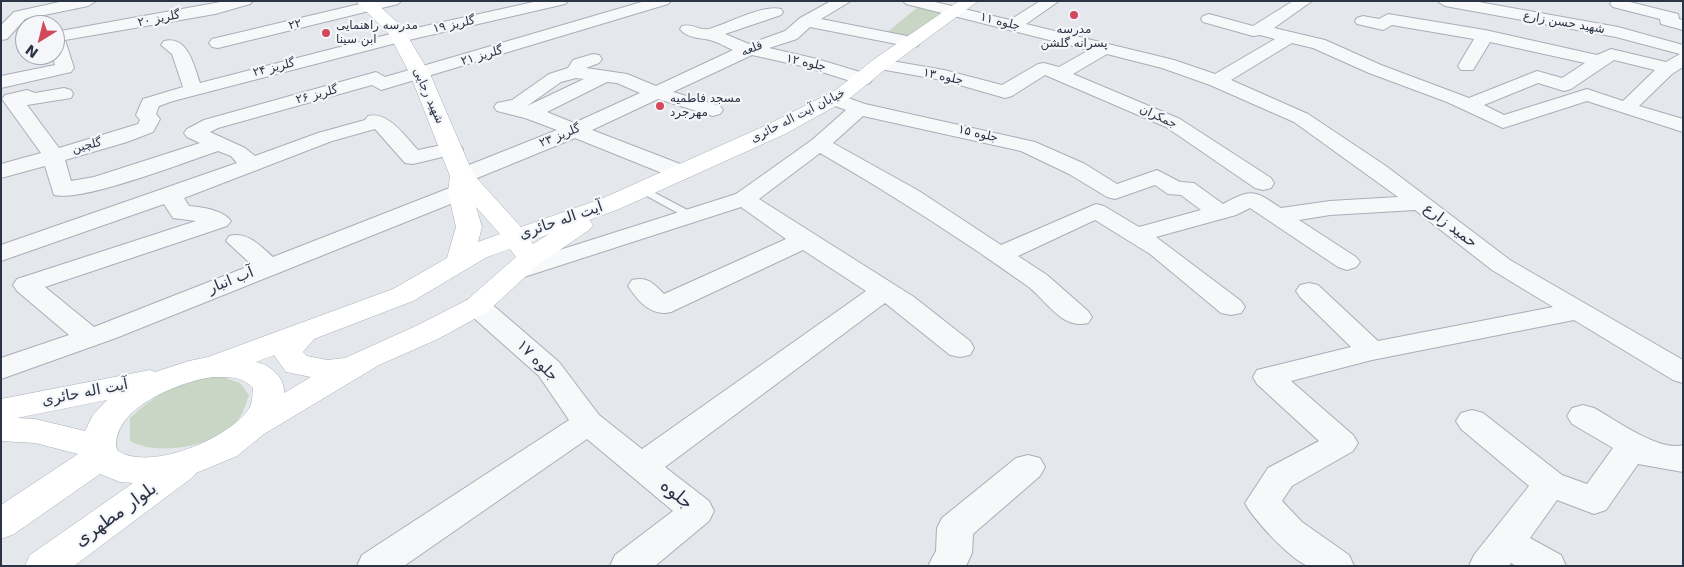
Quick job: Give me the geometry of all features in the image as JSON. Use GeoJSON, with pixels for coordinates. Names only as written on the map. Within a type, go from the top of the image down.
{"type":"FeatureCollection","features":[{"type":"Feature","properties":{"kind":"main road","name":"شهید رجایی"},"geometry":{"type":"LineString","coordinates":[[367,5],[396,32],[420,74],[452,149],[469,227],[460,259]]}},
{"type":"Feature","properties":{"kind":"main road","name":"خیابان آیت اله حائری"},"geometry":{"type":"LineString","coordinates":[[610,204],[640,188],[777,129],[834,99],[962,6]]}},
{"type":"Feature","properties":{"kind":"main road"},"geometry":{"type":"LineString","coordinates":[[461,184],[520,256]]}},
{"type":"Feature","properties":{"kind":"main road","name":"آیت اله حائری"},"geometry":{"type":"LineString","coordinates":[[252,426],[368,358],[428,332],[478,306],[520,256],[610,204]]}},
{"type":"Feature","properties":{"kind":"main road","name":"آیت اله حائری"},"geometry":{"type":"LineString","coordinates":[[210,368],[403,295],[460,259],[520,256]]}},
{"type":"Feature","properties":{"kind":"main road"},"geometry":{"type":"LineString","coordinates":[[303,333],[287,352],[297,365],[327,370],[350,368]]}},
{"type":"Feature","properties":{"kind":"main road"},"geometry":{"type":"LineString","coordinates":[[1,429],[35,431],[101,452],[119,469],[151,471],[187,464],[224,448],[252,426],[267,405],[269,386],[256,372],[233,367],[210,368],[169,377],[135,395],[112,415],[99,437],[101,452]]}},
{"type":"Feature","properties":{"kind":"main road","name":"آیت اله حائری"},"geometry":{"type":"LineString","coordinates":[[1,410],[169,377]]}},
{"type":"Feature","properties":{"kind":"main road"},"geometry":{"type":"LineString","coordinates":[[1,524],[101,452]]}},
{"type":"Feature","properties":{"kind":"main road","name":"بلوار مطهری"},"geometry":{"type":"LineString","coordinates":[[44,566],[187,464]]}},
{"type":"Feature","properties":{"kind":"street"},"geometry":{"type":"LineString","coordinates":[[1,35],[20,15],[88,1]]}},
{"type":"Feature","properties":{"kind":"street","name":"گلریز ۲۰"},"geometry":{"type":"LineString","coordinates":[[1,82],[65,68],[56,37],[245,1]]}},
{"type":"Feature","properties":{"kind":"street","name":"۲۲"},"geometry":{"type":"LineString","coordinates":[[218,43],[367,5],[393,1]]}},
{"type":"Feature","properties":{"kind":"street","name":"گلریز ۱۹"},"geometry":{"type":"LineString","coordinates":[[398,37],[511,14],[560,1]]}},
{"type":"Feature","properties":{"kind":"street","name":"گلریز ۲۱"},"geometry":{"type":"LineString","coordinates":[[420,74],[663,1]]}},
{"type":"Feature","properties":{"kind":"street","name":"قلعه"},"geometry":{"type":"LineString","coordinates":[[656,93],[748,50],[791,35],[806,21],[843,1]]}},
{"type":"Feature","properties":{"kind":"street","name":"جلوه ۱۱"},"geometry":{"type":"LineString","coordinates":[[911,1],[962,6],[1014,25],[1104,48]]}},
{"type":"Feature","properties":{"kind":"street"},"geometry":{"type":"LineString","coordinates":[[1014,25],[1051,1]]}},
{"type":"Feature","properties":{"kind":"street"},"geometry":{"type":"LineString","coordinates":[[1260,30],[1304,1]]}},
{"type":"Feature","properties":{"kind":"street","name":"شهید حسن زارع"},"geometry":{"type":"LineString","coordinates":[[1444,1],[1618,32],[1683,50]]}},
{"type":"Feature","properties":{"kind":"street"},"geometry":{"type":"LineString","coordinates":[[1615,2],[1672,17],[1667,21],[1683,24]]}},
{"type":"Feature","properties":{"kind":"street"},"geometry":{"type":"LineString","coordinates":[[710,34],[775,12]]}},
{"type":"Feature","properties":{"kind":"street"},"geometry":{"type":"LineString","coordinates":[[511,14],[514,21],[541,37],[593,59],[580,64],[574,72]]}},
{"type":"Feature","properties":{"kind":"street"},"geometry":{"type":"LineString","coordinates":[[1208,19],[1253,31],[1260,30],[1290,37],[1341,53],[1375,69],[1468,105],[1503,122],[1587,94],[1683,126]]}},
{"type":"Feature","properties":{"kind":"street"},"geometry":{"type":"LineString","coordinates":[[1363,21],[1383,25],[1388,19],[1485,35],[1600,61]]}},
{"type":"Feature","properties":{"kind":"street"},"geometry":{"type":"LineString","coordinates":[[806,21],[912,42]]}},
{"type":"Feature","properties":{"kind":"street","name":"جلوه ۱۲"},"geometry":{"type":"LineString","coordinates":[[688,29],[704,35],[710,34],[748,50],[811,63],[863,78]]}},
{"type":"Feature","properties":{"kind":"street"},"geometry":{"type":"LineString","coordinates":[[1467,66],[1485,35]]}},
{"type":"Feature","properties":{"kind":"street","name":"گلریز ۲۴"},"geometry":{"type":"LineString","coordinates":[[150,103],[193,89],[398,37]]}},
{"type":"Feature","properties":{"kind":"street"},"geometry":{"type":"LineString","coordinates":[[1218,81],[1290,37]]}},
{"type":"Feature","properties":{"kind":"street"},"geometry":{"type":"LineString","coordinates":[[170,45],[180,52],[193,89]]}},
{"type":"Feature","properties":{"kind":"street"},"geometry":{"type":"LineString","coordinates":[[1341,53],[1364,45]]}},
{"type":"Feature","properties":{"kind":"street"},"geometry":{"type":"LineString","coordinates":[[457,48],[471,59]]}},
{"type":"Feature","properties":{"kind":"street"},"geometry":{"type":"LineString","coordinates":[[1044,68],[1061,73],[1104,48]]}},
{"type":"Feature","properties":{"kind":"street","name":"حمید زارع"},"geometry":{"type":"LineString","coordinates":[[1104,48],[1168,64],[1218,81],[1301,118],[1420,203],[1501,265],[1683,373]]}},
{"type":"Feature","properties":{"kind":"street"},"geometry":{"type":"LineString","coordinates":[[1468,105],[1537,77],[1564,85],[1611,54],[1676,63]]}},
{"type":"Feature","properties":{"kind":"street"},"geometry":{"type":"LineString","coordinates":[[1626,108],[1676,63]]}},
{"type":"Feature","properties":{"kind":"street","name":"جلوه ۱۳"},"geometry":{"type":"LineString","coordinates":[[880,64],[944,75],[1005,92],[1044,68]]}},
{"type":"Feature","properties":{"kind":"street","name":"جمکران"},"geometry":{"type":"LineString","coordinates":[[1044,68],[1173,123],[1263,183]]}},
{"type":"Feature","properties":{"kind":"street"},"geometry":{"type":"LineString","coordinates":[[680,172],[531,113],[504,107],[518,104],[555,78],[574,72],[621,78],[656,93],[713,110]]}},
{"type":"Feature","properties":{"kind":"street","name":"گلریز ۲۶"},"geometry":{"type":"LineString","coordinates":[[215,134],[376,78],[381,84],[420,74]]}},
{"type":"Feature","properties":{"kind":"street"},"geometry":{"type":"LineString","coordinates":[[531,113],[605,75]]}},
{"type":"Feature","properties":{"kind":"street"},"geometry":{"type":"LineString","coordinates":[[1434,91],[1453,80]]}},
{"type":"Feature","properties":{"kind":"street","name":"گلریز ۲۳"},"geometry":{"type":"LineString","coordinates":[[461,184],[656,93]]}},
{"type":"Feature","properties":{"kind":"street"},"geometry":{"type":"LineString","coordinates":[[64,94],[28,100],[27,96],[12,99],[53,155],[62,190],[98,183],[215,134],[252,166]]}},
{"type":"Feature","properties":{"kind":"street","name":"جلوه ۱۵"},"geometry":{"type":"LineString","coordinates":[[834,99],[859,108],[1028,146],[1077,169],[1115,192],[1157,176],[1176,189],[1186,188],[1220,212]]}},
{"type":"Feature","properties":{"kind":"street","name":"گلچین"},"geometry":{"type":"LineString","coordinates":[[1,171],[53,155],[120,138],[146,128],[150,119],[146,115],[150,103]]}},
{"type":"Feature","properties":{"kind":"street"},"geometry":{"type":"LineString","coordinates":[[520,256],[691,216],[744,199],[819,144],[859,108]]}},
{"type":"Feature","properties":{"kind":"street"},"geometry":{"type":"LineString","coordinates":[[1,254],[252,166],[325,137],[377,121],[413,158],[452,149]]}},
{"type":"Feature","properties":{"kind":"street"},"geometry":{"type":"LineString","coordinates":[[819,144],[911,196],[1038,281],[1078,317]]}},
{"type":"Feature","properties":{"kind":"street","name":"آب انبار"},"geometry":{"type":"LineString","coordinates":[[1,369],[90,338],[268,266],[461,184]]}},
{"type":"Feature","properties":{"kind":"street"},"geometry":{"type":"LineString","coordinates":[[90,338],[26,285],[219,221],[200,214],[181,213],[171,195]]}},
{"type":"Feature","properties":{"kind":"street"},"geometry":{"type":"LineString","coordinates":[[1135,235],[1220,212],[1251,198],[1347,262]]}},
{"type":"Feature","properties":{"kind":"street"},"geometry":{"type":"LineString","coordinates":[[744,199],[804,240],[885,290],[960,348]]}},
{"type":"Feature","properties":{"kind":"street"},"geometry":{"type":"LineString","coordinates":[[1277,216],[1330,208],[1420,203]]}},
{"type":"Feature","properties":{"kind":"street"},"geometry":{"type":"LineString","coordinates":[[998,256],[1096,211],[1159,249],[1231,307]]}},
{"type":"Feature","properties":{"kind":"street"},"geometry":{"type":"LineString","coordinates":[[641,286],[661,306],[804,240]]}},
{"type":"Feature","properties":{"kind":"street"},"geometry":{"type":"LineString","coordinates":[[238,241],[268,266]]}},
{"type":"Feature","properties":{"kind":"street"},"geometry":{"type":"LineString","coordinates":[[641,467],[885,290]]}},
{"type":"Feature","properties":{"kind":"street"},"geometry":{"type":"LineString","coordinates":[[1309,291],[1372,351]]}},
{"type":"Feature","properties":{"kind":"street","name":"جلوه ۱۷"},"geometry":{"type":"LineString","coordinates":[[478,306],[549,369],[588,423]]}},
{"type":"Feature","properties":{"kind":"street"},"geometry":{"type":"LineString","coordinates":[[1336,566],[1289,532],[1262,503],[1280,477],[1342,443],[1268,377],[1372,351],[1577,311]]}},
{"type":"Feature","properties":{"kind":"street"},"geometry":{"type":"LineString","coordinates":[[1583,416],[1649,454]]}},
{"type":"Feature","properties":{"kind":"street"},"geometry":{"type":"LineString","coordinates":[[1472,421],[1550,484],[1594,501],[1630,450],[1681,460],[1683,457]]}},
{"type":"Feature","properties":{"kind":"street"},"geometry":{"type":"LineString","coordinates":[[380,564],[588,423]]}},
{"type":"Feature","properties":{"kind":"street","name":"جلوه"},"geometry":{"type":"LineString","coordinates":[[588,423],[697,512],[628,566]]}},
{"type":"Feature","properties":{"kind":"street"},"geometry":{"type":"LineString","coordinates":[[946,566],[954,553],[955,528],[1028,467]]}},
{"type":"Feature","properties":{"kind":"street"},"geometry":{"type":"LineString","coordinates":[[1548,566],[1497,554],[1550,484]]}},
{"type":"Feature","properties":{"kind":"lane"},"geometry":{"type":"LineString","coordinates":[[640,188],[691,216]]}},
{"type":"Feature","properties":{"kind":"green space"},"geometry":{"type":"Polygon","coordinates":[[[918,7],[943,12],[905,38],[885,34],[918,7]]]}},
{"type":"Feature","properties":{"kind":"green space"},"geometry":{"type":"Polygon","coordinates":[[[220,376],[240,383],[249,395],[243,412],[233,426],[211,439],[183,447],[154,448],[141,446],[130,441],[130,418],[150,401],[183,384],[207,377],[220,376]]]}},
{"type":"Feature","properties":{"kind":"place","name":"مدرسه پسرانه گلشن"},"geometry":{"type":"Point","coordinates":[1074,15]}},
{"type":"Feature","properties":{"kind":"place","name":"مدرسه راهنمایی ابن سینا"},"geometry":{"type":"Point","coordinates":[326,33]}},
{"type":"Feature","properties":{"kind":"place","name":"مسجد فاطمیه مهرجرد"},"geometry":{"type":"Point","coordinates":[660,106]}}]}
